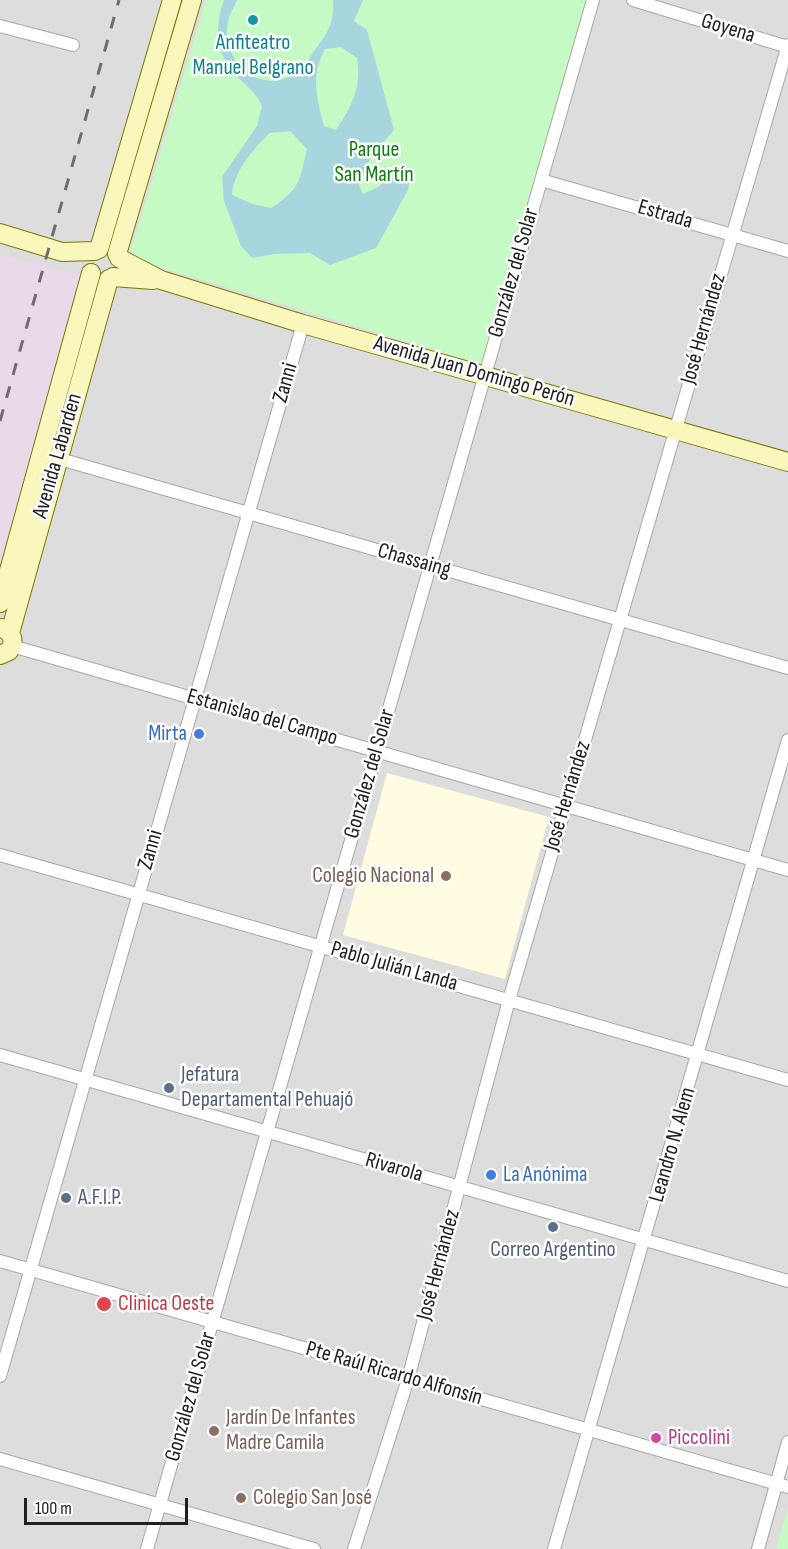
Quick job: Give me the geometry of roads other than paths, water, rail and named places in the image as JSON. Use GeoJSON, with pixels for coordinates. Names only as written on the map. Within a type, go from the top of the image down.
{"type":"FeatureCollection","features":[{"type":"Feature","properties":{"kind":"main road"},"geometry":{"type":"LineString","coordinates":[[90,271],[90,258],[97,250],[172,0]]}},
{"type":"Feature","properties":{"kind":"main road"},"geometry":{"type":"LineString","coordinates":[[0,233],[62,252],[98,278],[111,278],[119,269],[118,256],[192,0]]}},
{"type":"Feature","properties":{"kind":"main road"},"geometry":{"type":"LineString","coordinates":[[62,252],[110,249],[118,256]]}},
{"type":"Feature","properties":{"kind":"main road","name":"Avenida Juan Domingo Perón"},"geometry":{"type":"LineString","coordinates":[[118,256],[160,280],[303,324],[676,428],[788,462]]}},
{"type":"Feature","properties":{"kind":"main road","name":"Avenida Labarden"},"geometry":{"type":"LineString","coordinates":[[4,646],[90,271]]}},
{"type":"Feature","properties":{"kind":"main road","name":"Avenida Juan Domingo Perón"},"geometry":{"type":"LineString","coordinates":[[111,278],[160,280]]}},
{"type":"Feature","properties":{"kind":"main road","name":"Avenida Labarden"},"geometry":{"type":"LineString","coordinates":[[0,603],[111,278]]}},
{"type":"Feature","properties":{"kind":"street","name":"González del Solar"},"geometry":{"type":"LineString","coordinates":[[147,1549],[593,0]]}},
{"type":"Feature","properties":{"kind":"street","name":"Goyena"},"geometry":{"type":"LineString","coordinates":[[633,0],[788,46]]}},
{"type":"Feature","properties":{"kind":"street"},"geometry":{"type":"LineString","coordinates":[[0,26],[73,45]]}},
{"type":"Feature","properties":{"kind":"street","name":"José Hernández"},"geometry":{"type":"LineString","coordinates":[[354,1549],[408,1378],[461,1187],[508,1000],[564,805],[621,621],[731,234],[788,46]]}},
{"type":"Feature","properties":{"kind":"street","name":"Estrada"},"geometry":{"type":"LineString","coordinates":[[541,180],[788,251]]}},
{"type":"Feature","properties":{"kind":"street","name":"Zanni"},"geometry":{"type":"LineString","coordinates":[[0,1376],[303,324]]}},
{"type":"Feature","properties":{"kind":"street","name":"Chassaing"},"geometry":{"type":"LineString","coordinates":[[49,456],[788,668]]}},
{"type":"Feature","properties":{"kind":"street","name":"Estanislao del Campo"},"geometry":{"type":"LineString","coordinates":[[4,646],[788,870]]}},
{"type":"Feature","properties":{"kind":"street","name":"Leandro N. Alem"},"geometry":{"type":"LineString","coordinates":[[554,1549],[788,740]]}},
{"type":"Feature","properties":{"kind":"street","name":"Pablo Julián Landa"},"geometry":{"type":"LineString","coordinates":[[0,855],[788,1080]]}},
{"type":"Feature","properties":{"kind":"street","name":"Rivarola"},"geometry":{"type":"LineString","coordinates":[[0,1055],[788,1281]]}},
{"type":"Feature","properties":{"kind":"street","name":"Pte Raúl Ricardo Alfonsín"},"geometry":{"type":"LineString","coordinates":[[0,1261],[782,1485]]}},
{"type":"Feature","properties":{"kind":"street"},"geometry":{"type":"LineString","coordinates":[[758,1549],[782,1485],[788,1442]]}},
{"type":"Feature","properties":{"kind":"street"},"geometry":{"type":"LineString","coordinates":[[0,1459],[314,1549]]}},
{"type":"Feature","properties":{"kind":"water"},"geometry":{"type":"Polygon","coordinates":[[[224,0],[237,0],[230,14],[227,37],[238,64],[248,73],[260,79],[273,81],[287,78],[305,64],[330,25],[333,0],[363,0],[354,21],[367,30],[394,130],[372,155],[359,185],[363,194],[378,187],[400,168],[411,174],[408,190],[376,248],[330,265],[310,253],[275,254],[252,258],[241,246],[224,201],[222,177],[257,126],[262,106],[252,91],[232,71],[222,54],[218,28],[224,0]],[[341,47],[325,49],[316,77],[317,96],[324,126],[336,130],[351,104],[358,78],[357,58],[341,47]],[[290,131],[270,133],[257,146],[240,169],[232,195],[252,204],[271,208],[288,195],[300,177],[307,149],[290,131]]]}},
{"type":"Feature","properties":{"kind":"railway"},"geometry":{"type":"LineString","coordinates":[[0,421],[119,0]]}},
{"type":"Feature","properties":{"kind":"place","name":"Anfiteatro Manuel Belgrano"},"geometry":{"type":"Point","coordinates":[253,20]}},
{"type":"Feature","properties":{"kind":"place","name":"Mirta"},"geometry":{"type":"Point","coordinates":[199,734]}},
{"type":"Feature","properties":{"kind":"place","name":"Colegio Nacional"},"geometry":{"type":"Point","coordinates":[446,876]}},
{"type":"Feature","properties":{"kind":"place","name":"Jefatura Departamental Pehuajó"},"geometry":{"type":"Point","coordinates":[169,1088]}},
{"type":"Feature","properties":{"kind":"place","name":"La Anónima"},"geometry":{"type":"Point","coordinates":[491,1175]}},
{"type":"Feature","properties":{"kind":"place","name":"A.F.I.P."},"geometry":{"type":"Point","coordinates":[66,1198]}},
{"type":"Feature","properties":{"kind":"place","name":"Correo Argentino"},"geometry":{"type":"Point","coordinates":[553,1227]}},
{"type":"Feature","properties":{"kind":"place","name":"Clinica Oeste"},"geometry":{"type":"Point","coordinates":[104,1304]}},
{"type":"Feature","properties":{"kind":"place","name":"Jardín De Infantes Madre Camila"},"geometry":{"type":"Point","coordinates":[214,1431]}},
{"type":"Feature","properties":{"kind":"place","name":"Piccolini"},"geometry":{"type":"Point","coordinates":[656,1438]}},
{"type":"Feature","properties":{"kind":"place","name":"Colegio San José"},"geometry":{"type":"Point","coordinates":[241,1498]}},
{"type":"Feature","properties":{"kind":"park label","name":"Parque San Martín"},"geometry":{"type":"Point","coordinates":[374,162]}}]}
